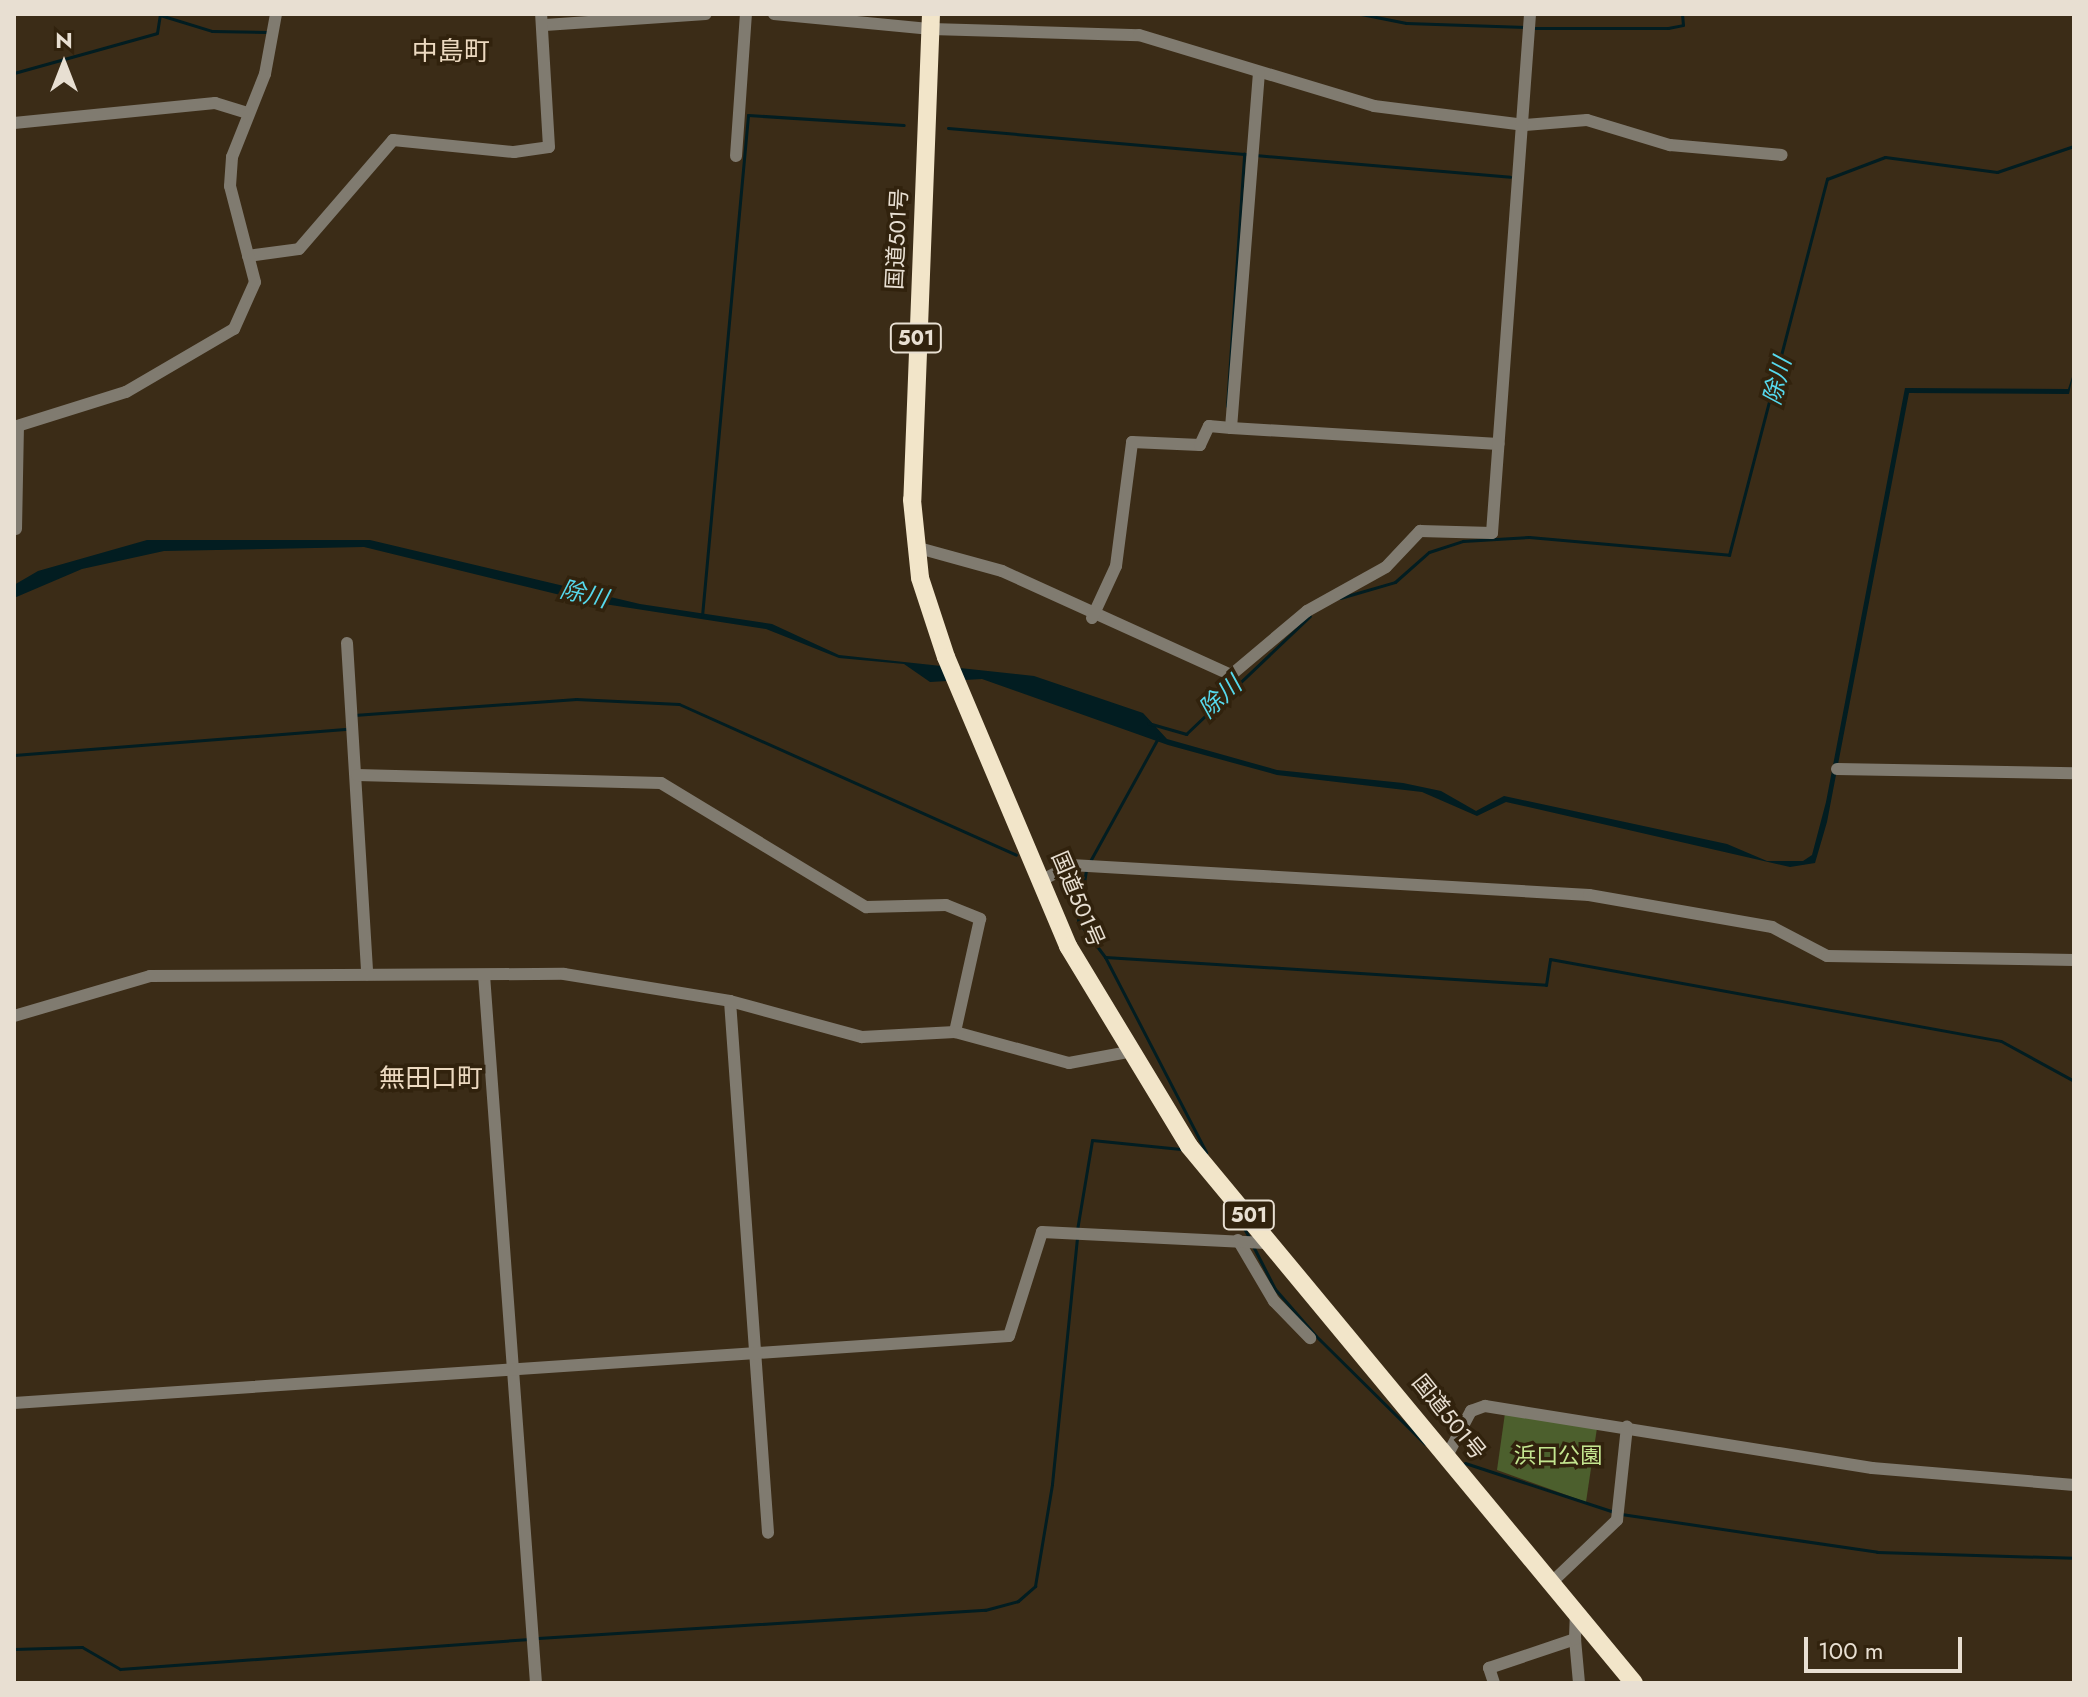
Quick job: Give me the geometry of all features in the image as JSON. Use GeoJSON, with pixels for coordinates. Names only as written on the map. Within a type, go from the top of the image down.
{"type":"FeatureCollection","features":[{"type":"Feature","properties":{"kind":"highway","name":"国道501号"},"geometry":{"type":"LineString","coordinates":[[931,21],[912,451],[915,547],[946,657],[1068,946],[1189,1146],[1274,1244],[1634,1683]]}},
{"type":"Feature","properties":{"kind":"street"},"geometry":{"type":"LineString","coordinates":[[16,529],[16,426],[126,392],[220,342],[248,305],[255,282],[230,186],[236,137],[265,74],[276,14]]}},
{"type":"Feature","properties":{"kind":"street"},"geometry":{"type":"LineString","coordinates":[[248,256],[299,249],[393,140],[514,152],[549,147],[539,68],[543,20],[706,14]]}},
{"type":"Feature","properties":{"kind":"street"},"geometry":{"type":"LineString","coordinates":[[736,156],[746,14]]}},
{"type":"Feature","properties":{"kind":"street"},"geometry":{"type":"LineString","coordinates":[[774,14],[1139,35],[1374,106],[1525,125],[1587,120],[1670,145],[1782,155]]}},
{"type":"Feature","properties":{"kind":"street"},"geometry":{"type":"LineString","coordinates":[[915,547],[1002,571],[1092,618],[1231,675],[1307,611],[1386,567],[1420,531],[1492,533],[1525,125],[1530,14]]}},
{"type":"Feature","properties":{"kind":"street"},"geometry":{"type":"LineString","coordinates":[[1231,428],[1259,73]]}},
{"type":"Feature","properties":{"kind":"street"},"geometry":{"type":"LineString","coordinates":[[14,123],[215,103],[248,113]]}},
{"type":"Feature","properties":{"kind":"street"},"geometry":{"type":"LineString","coordinates":[[1092,618],[1116,566],[1132,442],[1200,445],[1209,426],[1499,444]]}},
{"type":"Feature","properties":{"kind":"street"},"geometry":{"type":"LineString","coordinates":[[347,643],[367,974]]}},
{"type":"Feature","properties":{"kind":"street"},"geometry":{"type":"LineString","coordinates":[[1837,769],[2074,773]]}},
{"type":"Feature","properties":{"kind":"street"},"geometry":{"type":"LineString","coordinates":[[357,775],[661,783],[866,907],[946,905],[980,919],[955,1032]]}},
{"type":"Feature","properties":{"kind":"street"},"geometry":{"type":"LineString","coordinates":[[1042,880],[1071,865],[1589,895],[1772,927],[1827,956],[2074,960]]}},
{"type":"Feature","properties":{"kind":"street"},"geometry":{"type":"LineString","coordinates":[[14,1016],[150,976],[367,974],[610,978],[730,1001],[862,1037],[955,1032],[1069,1063],[1133,1051]]}},
{"type":"Feature","properties":{"kind":"street"},"geometry":{"type":"LineString","coordinates":[[484,975],[536,1683]]}},
{"type":"Feature","properties":{"kind":"street"},"geometry":{"type":"LineString","coordinates":[[730,1001],[768,1533]]}},
{"type":"Feature","properties":{"kind":"street"},"geometry":{"type":"LineString","coordinates":[[14,1403],[1009,1336],[1042,1232],[1274,1244]]}},
{"type":"Feature","properties":{"kind":"street"},"geometry":{"type":"LineString","coordinates":[[1238,1240],[1274,1301],[1310,1338]]}},
{"type":"Feature","properties":{"kind":"street"},"geometry":{"type":"LineString","coordinates":[[1448,1454],[1471,1411],[1485,1406],[1872,1468],[2074,1485]]}},
{"type":"Feature","properties":{"kind":"street"},"geometry":{"type":"LineString","coordinates":[[1552,1582],[1617,1520],[1627,1427]]}},
{"type":"Feature","properties":{"kind":"street"},"geometry":{"type":"LineString","coordinates":[[1576,1613],[1579,1683]]}},
{"type":"Feature","properties":{"kind":"street"},"geometry":{"type":"LineString","coordinates":[[1494,1683],[1489,1668],[1575,1639]]}},
{"type":"Feature","properties":{"kind":"green space","name":"浜口公園"},"geometry":{"type":"Polygon","coordinates":[[[1505,1413],[1597,1428],[1586,1502],[1497,1470],[1505,1413]]]}},
{"type":"Feature","properties":{"kind":"water"},"geometry":{"type":"Polygon","coordinates":[[[2074,371],[2069,394],[1909,393],[1827,822],[1815,863],[1790,867],[1506,802],[1477,816],[1422,792],[1277,775],[1168,745],[982,679],[930,682],[904,664],[839,658],[766,629],[585,601],[364,547],[164,551],[82,569],[14,598],[14,585],[38,571],[147,540],[370,540],[640,604],[772,624],[839,655],[1034,676],[1143,713],[1167,739],[1277,770],[1403,783],[1441,791],[1476,811],[1504,796],[1727,844],[1767,861],[1803,861],[1812,855],[1826,802],[1905,388],[2068,389],[2074,371]]]}},
{"type":"Feature","properties":{"kind":"waterway"},"geometry":{"type":"LineString","coordinates":[[1361,14],[1406,23],[1527,27]]}},
{"type":"Feature","properties":{"kind":"waterway"},"geometry":{"type":"LineString","coordinates":[[1535,28],[1668,28],[1683,25],[1682,14]]}},
{"type":"Feature","properties":{"kind":"waterway"},"geometry":{"type":"LineString","coordinates":[[14,73],[157,33],[160,15],[212,31],[267,32]]}},
{"type":"Feature","properties":{"kind":"waterway"},"geometry":{"type":"LineString","coordinates":[[702,616],[748,115],[904,125]]}},
{"type":"Feature","properties":{"kind":"waterway"},"geometry":{"type":"LineString","coordinates":[[948,128],[1247,154]]}},
{"type":"Feature","properties":{"kind":"waterway","name":"除川"},"geometry":{"type":"LineString","coordinates":[[1340,598],[1395,582],[1429,552],[1463,541],[1529,537],[1729,555],[1827,179],[1885,157],[1997,172],[2074,146]]}},
{"type":"Feature","properties":{"kind":"waterway"},"geometry":{"type":"LineString","coordinates":[[1227,406],[1244,154]]}},
{"type":"Feature","properties":{"kind":"waterway"},"geometry":{"type":"LineString","coordinates":[[1255,155],[1510,177]]}},
{"type":"Feature","properties":{"kind":"waterway","name":"除川"},"geometry":{"type":"LineString","coordinates":[[1148,723],[1186,734],[1310,616]]}},
{"type":"Feature","properties":{"kind":"waterway"},"geometry":{"type":"LineString","coordinates":[[354,715],[576,699],[679,704],[1016,855]]}},
{"type":"Feature","properties":{"kind":"waterway"},"geometry":{"type":"LineString","coordinates":[[14,755],[348,729]]}},
{"type":"Feature","properties":{"kind":"waterway"},"geometry":{"type":"LineString","coordinates":[[1089,863],[1158,738]]}},
{"type":"Feature","properties":{"kind":"waterway"},"geometry":{"type":"LineString","coordinates":[[1086,870],[1078,921],[1105,957],[1206,1152]]}},
{"type":"Feature","properties":{"kind":"waterway"},"geometry":{"type":"LineString","coordinates":[[1105,957],[1546,985],[1550,959],[2001,1041],[2074,1081]]}},
{"type":"Feature","properties":{"kind":"waterway"},"geometry":{"type":"LineString","coordinates":[[1077,1230],[1092,1140],[1181,1149]]}},
{"type":"Feature","properties":{"kind":"waterway"},"geometry":{"type":"LineString","coordinates":[[1240,1221],[1250,1239]]}},
{"type":"Feature","properties":{"kind":"waterway"},"geometry":{"type":"LineString","coordinates":[[538,1638],[985,1610],[1018,1601],[1035,1586],[1052,1484],[1077,1237]]}},
{"type":"Feature","properties":{"kind":"waterway"},"geometry":{"type":"LineString","coordinates":[[1253,1246],[1275,1289],[1316,1336],[1425,1444]]}},
{"type":"Feature","properties":{"kind":"waterway"},"geometry":{"type":"LineString","coordinates":[[1465,1463],[1614,1512]]}},
{"type":"Feature","properties":{"kind":"waterway"},"geometry":{"type":"LineString","coordinates":[[1621,1514],[1877,1552],[2074,1558]]}},
{"type":"Feature","properties":{"kind":"waterway"},"geometry":{"type":"LineString","coordinates":[[14,1649],[82,1647],[120,1669],[530,1639]]}},
{"type":"Feature","properties":{"kind":"district","name":"中島町"},"geometry":{"type":"Point","coordinates":[451,52]}},
{"type":"Feature","properties":{"kind":"district","name":"無田口町"},"geometry":{"type":"Point","coordinates":[431,1079]}}]}
